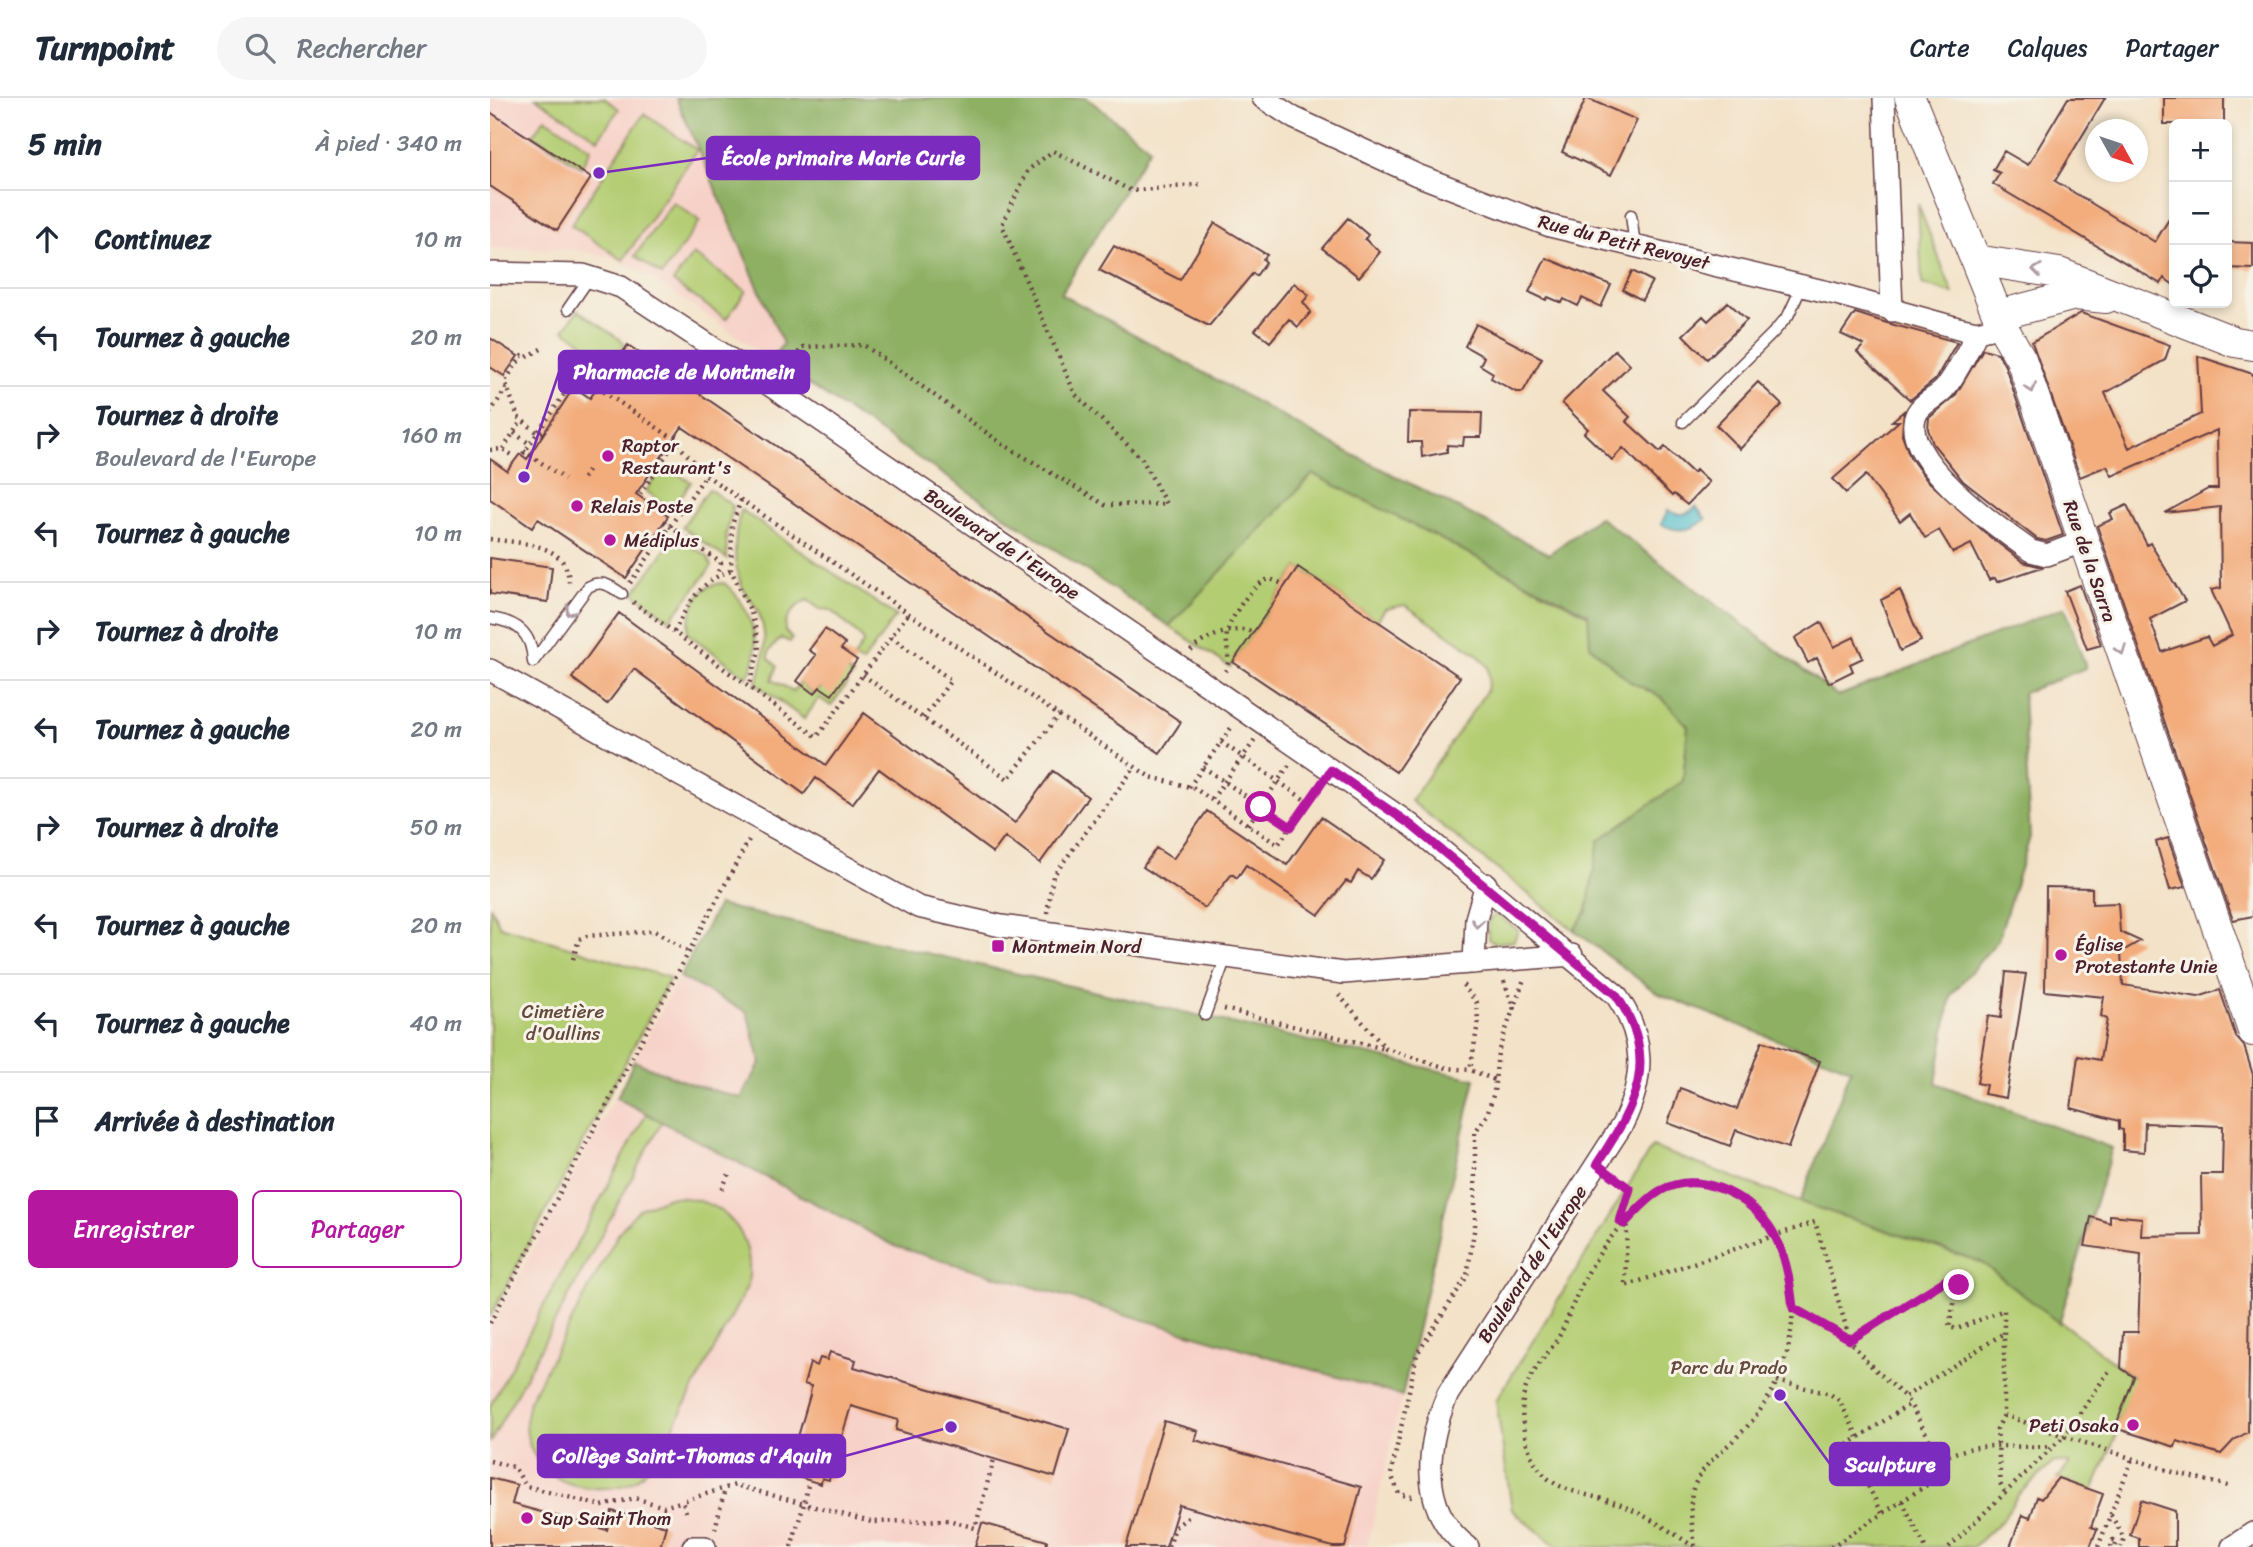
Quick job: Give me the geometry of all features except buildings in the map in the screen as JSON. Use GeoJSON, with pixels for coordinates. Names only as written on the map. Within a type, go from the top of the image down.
{"type":"FeatureCollection","features":[{"type":"Feature","properties":{"kind":"street","name":"Rue du Petit Revoyet"},"geometry":{"type":"LineString","coordinates":[[1263,98],[1294,118],[1417,175],[1550,226],[1802,286],[1892,311],[1993,324]]}},
{"type":"Feature","properties":{"kind":"street"},"geometry":{"type":"LineString","coordinates":[[1884,98],[1892,311]]}},
{"type":"Feature","properties":{"kind":"street","name":"Rue de la Sarra"},"geometry":{"type":"LineString","coordinates":[[1909,98],[1976,260],[1993,324],[2021,359],[2253,1031]]}},
{"type":"Feature","properties":{"kind":"street"},"geometry":{"type":"LineString","coordinates":[[1976,260],[2059,273],[2235,342],[2253,345]]}},
{"type":"Feature","properties":{"kind":"street","name":"Boulevard de l'Europe"},"geometry":{"type":"LineString","coordinates":[[490,273],[590,277],[621,287],[771,386],[1411,825],[1572,955],[1616,995],[1631,1017],[1641,1056],[1635,1098],[1597,1164],[1456,1382],[1439,1415],[1431,1452],[1431,1491],[1438,1511],[1468,1547]]}},
{"type":"Feature","properties":{"kind":"street"},"geometry":{"type":"LineString","coordinates":[[2082,542],[2047,555],[2031,551],[1947,484],[1920,448],[1914,422],[1925,402],[1944,389],[1993,324],[2075,295],[2124,300]]}},
{"type":"Feature","properties":{"kind":"street"},"geometry":{"type":"LineString","coordinates":[[490,670],[525,674],[760,820],[918,907],[1001,926],[1339,973],[1466,971],[1500,960],[1572,955]]}},
{"type":"Feature","properties":{"kind":"street"},"geometry":{"type":"LineString","coordinates":[[1466,971],[1486,884]]}},
{"type":"Feature","properties":{"kind":"street"},"geometry":{"type":"LineString","coordinates":[[2232,1547],[2253,1533]]}},
{"type":"Feature","properties":{"kind":"street"},"geometry":{"type":"LineString","coordinates":[[693,1547],[710,1541]]}},
{"type":"Feature","properties":{"kind":"lane"},"geometry":{"type":"LineString","coordinates":[[1631,215],[1635,246]]}},
{"type":"Feature","properties":{"kind":"lane"},"geometry":{"type":"LineString","coordinates":[[568,309],[590,277]]}},
{"type":"Feature","properties":{"kind":"lane"},"geometry":{"type":"LineString","coordinates":[[1683,422],[1788,316],[1802,286]]}},
{"type":"Feature","properties":{"kind":"lane"},"geometry":{"type":"LineString","coordinates":[[525,674],[595,583],[605,583],[622,594]]}},
{"type":"Feature","properties":{"kind":"lane"},"geometry":{"type":"LineString","coordinates":[[490,618],[516,625],[528,636],[525,674]]}},
{"type":"Feature","properties":{"kind":"lane"},"geometry":{"type":"LineString","coordinates":[[1207,1010],[1226,957]]}},
{"type":"Feature","properties":{"kind":"path"},"geometry":{"type":"LineString","coordinates":[[771,386],[803,347],[864,345],[1001,443],[1105,505],[1166,504],[1142,459],[1075,394],[1002,225],[1028,170],[1053,151],[1132,191],[1204,184]]}},
{"type":"Feature","properties":{"kind":"path"},"geometry":{"type":"LineString","coordinates":[[540,432],[521,421],[505,381],[522,356],[525,358],[541,349]]}},
{"type":"Feature","properties":{"kind":"path"},"geometry":{"type":"LineString","coordinates":[[565,479],[524,453],[578,374]]}},
{"type":"Feature","properties":{"kind":"path"},"geometry":{"type":"LineString","coordinates":[[586,380],[676,442],[706,475],[741,500],[1135,767],[1150,777],[1189,787],[1212,799],[1278,845],[1331,770]]}},
{"type":"Feature","properties":{"kind":"path"},"geometry":{"type":"LineString","coordinates":[[490,413],[508,386]]}},
{"type":"Feature","properties":{"kind":"path"},"geometry":{"type":"LineString","coordinates":[[503,449],[521,421]]}},
{"type":"Feature","properties":{"kind":"path"},"geometry":{"type":"LineString","coordinates":[[514,433],[530,444]]}},
{"type":"Feature","properties":{"kind":"path"},"geometry":{"type":"LineString","coordinates":[[640,494],[676,442]]}},
{"type":"Feature","properties":{"kind":"path"},"geometry":{"type":"LineString","coordinates":[[490,450],[503,449],[515,457]]}},
{"type":"Feature","properties":{"kind":"path"},"geometry":{"type":"LineString","coordinates":[[583,478],[589,470],[593,476]]}},
{"type":"Feature","properties":{"kind":"path"},"geometry":{"type":"LineString","coordinates":[[706,475],[622,594],[817,737],[908,614]]}},
{"type":"Feature","properties":{"kind":"path"},"geometry":{"type":"LineString","coordinates":[[741,500],[732,525],[731,570],[751,612],[758,638],[759,651],[748,687]]}},
{"type":"Feature","properties":{"kind":"path"},"geometry":{"type":"LineString","coordinates":[[664,522],[731,570]]}},
{"type":"Feature","properties":{"kind":"path"},"geometry":{"type":"LineString","coordinates":[[490,540],[553,550],[565,563],[569,577],[567,617]]}},
{"type":"Feature","properties":{"kind":"path"},"geometry":{"type":"LineString","coordinates":[[716,576],[721,563]]}},
{"type":"Feature","properties":{"kind":"path"},"geometry":{"type":"LineString","coordinates":[[674,632],[687,603],[699,587],[731,570]]}},
{"type":"Feature","properties":{"kind":"path"},"geometry":{"type":"LineString","coordinates":[[1212,688],[1228,666],[1227,633],[1256,584],[1270,579],[1286,584]]}},
{"type":"Feature","properties":{"kind":"path"},"geometry":{"type":"LineString","coordinates":[[1180,666],[1196,645],[1242,629],[1254,632]]}},
{"type":"Feature","properties":{"kind":"path"},"geometry":{"type":"LineString","coordinates":[[891,637],[951,680],[923,719]]}},
{"type":"Feature","properties":{"kind":"path"},"geometry":{"type":"LineString","coordinates":[[863,675],[1008,779],[1059,715]]}},
{"type":"Feature","properties":{"kind":"path"},"geometry":{"type":"LineString","coordinates":[[1189,787],[1244,710]]}},
{"type":"Feature","properties":{"kind":"path"},"geometry":{"type":"LineString","coordinates":[[1212,799],[1256,739]]}},
{"type":"Feature","properties":{"kind":"path"},"geometry":{"type":"LineString","coordinates":[[1221,742],[1308,802]]}},
{"type":"Feature","properties":{"kind":"path"},"geometry":{"type":"LineString","coordinates":[[1248,825],[1301,748]]}},
{"type":"Feature","properties":{"kind":"path"},"geometry":{"type":"LineString","coordinates":[[1045,932],[1054,876],[1135,767]]}},
{"type":"Feature","properties":{"kind":"path"},"geometry":{"type":"LineString","coordinates":[[1203,767],[1291,827]]}},
{"type":"Feature","properties":{"kind":"path"},"geometry":{"type":"LineString","coordinates":[[490,1323],[687,951],[760,820]]}},
{"type":"Feature","properties":{"kind":"path"},"geometry":{"type":"LineString","coordinates":[[573,959],[579,939],[587,936],[655,931],[687,951]]}},
{"type":"Feature","properties":{"kind":"path"},"geometry":{"type":"LineString","coordinates":[[1412,1497],[1399,1494],[1391,1474],[1417,1354],[1467,1276],[1475,1225],[1475,1132],[1487,1115],[1498,1052],[1524,983],[1524,958]]}},
{"type":"Feature","properties":{"kind":"path"},"geometry":{"type":"LineString","coordinates":[[1500,960],[1502,976],[1514,1010]]}},
{"type":"Feature","properties":{"kind":"path"},"geometry":{"type":"LineString","coordinates":[[1466,971],[1477,1003],[1478,1023],[1470,1070]]}},
{"type":"Feature","properties":{"kind":"path"},"geometry":{"type":"LineString","coordinates":[[1339,973],[1339,996],[1386,1049]]}},
{"type":"Feature","properties":{"kind":"path"},"geometry":{"type":"LineString","coordinates":[[1207,1010],[1386,1049],[1447,1068],[1470,1070],[1495,1080]]}},
{"type":"Feature","properties":{"kind":"path"},"geometry":{"type":"LineString","coordinates":[[1597,1164],[1630,1189],[1620,1221],[1627,1227],[1625,1286],[1815,1222],[1817,1224],[1850,1340],[1865,1360],[1905,1397],[1942,1458],[1947,1472],[1831,1547]]}},
{"type":"Feature","properties":{"kind":"path"},"geometry":{"type":"LineString","coordinates":[[722,1189],[729,1174]]}},
{"type":"Feature","properties":{"kind":"path"},"geometry":{"type":"LineString","coordinates":[[1682,1182],[1699,1182],[1713,1186],[1745,1203],[1769,1225],[1788,1274],[1793,1308],[1787,1357],[1777,1381],[1746,1427],[1716,1455],[1697,1480],[1692,1493],[1694,1547],[1621,1505],[1555,1484],[1537,1467],[1525,1432],[1523,1401],[1531,1376],[1562,1331],[1586,1275],[1608,1242],[1659,1192],[1682,1182]]}},
{"type":"Feature","properties":{"kind":"path"},"geometry":{"type":"LineString","coordinates":[[1850,1340],[1954,1275],[1959,1277],[1959,1285],[1949,1327],[1958,1329],[2004,1310],[2004,1415],[1997,1429],[2001,1487],[2004,1491]]}},
{"type":"Feature","properties":{"kind":"path"},"geometry":{"type":"LineString","coordinates":[[1793,1308],[1850,1340]]}},
{"type":"Feature","properties":{"kind":"path"},"geometry":{"type":"LineString","coordinates":[[1905,1397],[2005,1333]]}},
{"type":"Feature","properties":{"kind":"path"},"geometry":{"type":"LineString","coordinates":[[1949,1547],[2064,1436],[2111,1368]]}},
{"type":"Feature","properties":{"kind":"path"},"geometry":{"type":"LineString","coordinates":[[1777,1381],[1830,1394],[1839,1400],[1858,1438]]}},
{"type":"Feature","properties":{"kind":"path"},"geometry":{"type":"LineString","coordinates":[[1882,1513],[1847,1451],[1847,1445],[1910,1404]]}},
{"type":"Feature","properties":{"kind":"path"},"geometry":{"type":"LineString","coordinates":[[2004,1415],[2132,1459],[2232,1487]]}},
{"type":"Feature","properties":{"kind":"path"},"geometry":{"type":"LineString","coordinates":[[1942,1458],[1970,1446],[2053,1446]]}},
{"type":"Feature","properties":{"kind":"path"},"geometry":{"type":"LineString","coordinates":[[490,1461],[514,1467],[526,1486],[603,1506],[635,1498],[664,1507],[735,1485],[871,1522],[949,1520],[975,1528],[994,1459]]}},
{"type":"Feature","properties":{"kind":"path"},"geometry":{"type":"LineString","coordinates":[[2098,1547],[2132,1459]]}},
{"type":"Feature","properties":{"kind":"path"},"geometry":{"type":"LineString","coordinates":[[792,1547],[809,1480]]}},
{"type":"Feature","properties":{"kind":"path"},"geometry":{"type":"LineString","coordinates":[[710,1541],[725,1489]]}},
{"type":"Feature","properties":{"kind":"path"},"geometry":{"type":"LineString","coordinates":[[1902,1500],[1925,1547]]}},
{"type":"Feature","properties":{"kind":"path"},"geometry":{"type":"LineString","coordinates":[[683,1501],[686,1512]]}},
{"type":"Feature","properties":{"kind":"path"},"geometry":{"type":"LineString","coordinates":[[1169,1547],[1175,1527],[1191,1515]]}},
{"type":"Feature","properties":{"kind":"path"},"geometry":{"type":"LineString","coordinates":[[2111,1515],[2124,1538],[2121,1547]]}},
{"type":"Feature","properties":{"kind":"shaded area"},"geometry":{"type":"Polygon","coordinates":[[[490,98],[676,98],[783,344],[771,359],[649,276],[612,257],[571,249],[490,248],[490,98]]]}},
{"type":"Feature","properties":{"kind":"shaded area"},"geometry":{"type":"Polygon","coordinates":[[[718,905],[1475,1079],[1367,1547],[490,1547],[490,1330],[718,905]]]}},
{"type":"Feature","properties":{"kind":"green space"},"geometry":{"type":"Polygon","coordinates":[[[536,98],[604,98],[619,109],[598,139],[536,98]]]}},
{"type":"Feature","properties":{"kind":"green space"},"geometry":{"type":"Polygon","coordinates":[[[676,98],[1087,98],[1150,148],[1061,294],[1336,446],[1549,554],[1599,517],[1838,696],[2065,607],[2086,668],[2023,693],[2030,837],[1998,940],[1951,995],[1936,1083],[2112,1148],[2059,1323],[1981,1262],[1800,1202],[1851,1069],[1657,993],[1574,930],[1587,911],[1599,840],[1683,781],[1688,726],[1661,697],[1629,681],[1590,646],[1588,614],[1313,474],[1169,626],[771,359],[783,344],[676,98]]]}},
{"type":"Feature","properties":{"kind":"green space"},"geometry":{"type":"Polygon","coordinates":[[[644,114],[697,150],[623,260],[571,225],[644,114]]]}},
{"type":"Feature","properties":{"kind":"green space"},"geometry":{"type":"Polygon","coordinates":[[[545,118],[591,149],[581,167],[533,135],[545,118]]]}},
{"type":"Feature","properties":{"kind":"green space"},"geometry":{"type":"Polygon","coordinates":[[[673,202],[700,221],[662,275],[635,256],[673,202]]]}},
{"type":"Feature","properties":{"kind":"green space"},"geometry":{"type":"Polygon","coordinates":[[[1918,204],[1953,294],[1922,284],[1918,204]]]}},
{"type":"Feature","properties":{"kind":"green space"},"geometry":{"type":"Polygon","coordinates":[[[693,254],[746,291],[726,319],[673,282],[693,254]]]}},
{"type":"Feature","properties":{"kind":"green space"},"geometry":{"type":"Polygon","coordinates":[[[578,310],[625,343],[609,365],[599,359],[601,355],[564,330],[578,310]]]}},
{"type":"Feature","properties":{"kind":"green space"},"geometry":{"type":"Polygon","coordinates":[[[667,468],[691,482],[672,509],[646,491],[661,470],[667,468]]]}},
{"type":"Feature","properties":{"kind":"green space"},"geometry":{"type":"Polygon","coordinates":[[[1313,473],[1588,615],[1629,681],[1661,697],[1688,725],[1683,781],[1599,840],[1587,911],[1574,930],[1411,801],[1487,690],[1488,667],[1478,655],[1405,605],[1385,609],[1377,621],[1298,567],[1230,667],[1169,626],[1313,473]]]}},
{"type":"Feature","properties":{"kind":"green space"},"geometry":{"type":"Polygon","coordinates":[[[709,489],[733,506],[726,535],[727,559],[682,527],[709,489]]]}},
{"type":"Feature","properties":{"kind":"green space"},"geometry":{"type":"Polygon","coordinates":[[[741,510],[896,616],[862,663],[854,658],[863,643],[862,638],[831,610],[820,609],[807,600],[795,609],[785,626],[785,631],[792,639],[790,642],[781,638],[769,651],[769,659],[777,666],[772,680],[793,691],[800,683],[814,694],[844,668],[853,675],[831,706],[819,698],[804,719],[756,684],[762,666],[764,637],[761,618],[742,586],[735,558],[741,510]]]}},
{"type":"Feature","properties":{"kind":"green space"},"geometry":{"type":"Polygon","coordinates":[[[675,536],[707,556],[712,566],[670,620],[634,593],[675,536]]]}},
{"type":"Feature","properties":{"kind":"green space"},"geometry":{"type":"Polygon","coordinates":[[[724,583],[741,602],[752,627],[755,653],[747,677],[687,633],[693,607],[701,593],[714,584],[724,583]]]}},
{"type":"Feature","properties":{"kind":"green space"},"geometry":{"type":"Polygon","coordinates":[[[718,905],[1475,1079],[1402,1396],[897,1247],[617,1098],[634,1061],[691,1084],[741,1098],[761,1063],[747,1012],[680,977],[718,905]]]}},
{"type":"Feature","properties":{"kind":"green space","name":"Cimetière d'Oullins"},"geometry":{"type":"Polygon","coordinates":[[[490,906],[500,926],[670,978],[490,1317],[490,906]]]}},
{"type":"Feature","properties":{"kind":"green space"},"geometry":{"type":"Polygon","coordinates":[[[1496,914],[1518,930],[1514,941],[1495,943],[1488,939],[1488,921],[1496,914]]]}},
{"type":"Feature","properties":{"kind":"green space"},"geometry":{"type":"Polygon","coordinates":[[[651,1105],[666,1114],[490,1443],[490,1406],[651,1105]]]}},
{"type":"Feature","properties":{"kind":"green space","name":"Parc du Prado"},"geometry":{"type":"Polygon","coordinates":[[[1652,1147],[1800,1202],[1981,1262],[2136,1379],[2115,1427],[2119,1429],[2093,1491],[2058,1478],[2070,1463],[2054,1462],[2018,1495],[2003,1519],[1973,1547],[1557,1547],[1512,1510],[1496,1401],[1652,1147]]]}},
{"type":"Feature","properties":{"kind":"green space"},"geometry":{"type":"Polygon","coordinates":[[[669,1197],[705,1203],[731,1220],[746,1248],[748,1285],[658,1456],[648,1469],[630,1483],[610,1488],[576,1485],[561,1480],[548,1472],[531,1449],[526,1419],[529,1401],[619,1232],[639,1209],[669,1197]]]}},
{"type":"Feature","properties":{"kind":"water"},"geometry":{"type":"Polygon","coordinates":[[[1696,507],[1706,519],[1695,526],[1679,530],[1661,524],[1668,510],[1682,514],[1696,507]]]}},
{"type":"Feature","properties":{"kind":"place","name":"École primaire Marie Curie"},"geometry":{"type":"Point","coordinates":[599,173]}},
{"type":"Feature","properties":{"kind":"place","name":"Raptor Restaurant's"},"geometry":{"type":"Point","coordinates":[608,456]}},
{"type":"Feature","properties":{"kind":"place","name":"Pharmacie de Montmein"},"geometry":{"type":"Point","coordinates":[524,477]}},
{"type":"Feature","properties":{"kind":"place","name":"Relais Poste"},"geometry":{"type":"Point","coordinates":[577,506]}},
{"type":"Feature","properties":{"kind":"place","name":"Médiplus"},"geometry":{"type":"Point","coordinates":[610,540]}},
{"type":"Feature","properties":{"kind":"place","name":"Montmein Nord"},"geometry":{"type":"Point","coordinates":[998,946]}},
{"type":"Feature","properties":{"kind":"place","name":"Église Protestante Unie"},"geometry":{"type":"Point","coordinates":[2061,955]}},
{"type":"Feature","properties":{"kind":"place","name":"Sculpture"},"geometry":{"type":"Point","coordinates":[1780,1395]}},
{"type":"Feature","properties":{"kind":"place","name":"Peti Osaka"},"geometry":{"type":"Point","coordinates":[2133,1425]}},
{"type":"Feature","properties":{"kind":"place","name":"Collège Saint-Thomas d'Aquin"},"geometry":{"type":"Point","coordinates":[951,1427]}},
{"type":"Feature","properties":{"kind":"place","name":"Sup Saint Thom"},"geometry":{"type":"Point","coordinates":[527,1518]}},
{"type":"Feature","properties":{"kind":"route"},"geometry":{"type":"LineString","coordinates":[[1261,807],[1291,827],[1331,770],[1411,825],[1486,884],[1616,995],[1631,1017],[1636,1030],[1641,1068],[1630,1110],[1597,1164],[1629,1185],[1620,1221],[1624,1224],[1659,1192],[1682,1182],[1699,1182],[1730,1194],[1758,1213],[1769,1225],[1784,1258],[1793,1308],[1850,1340],[1954,1275],[1959,1277],[1959,1285]]}}]}
